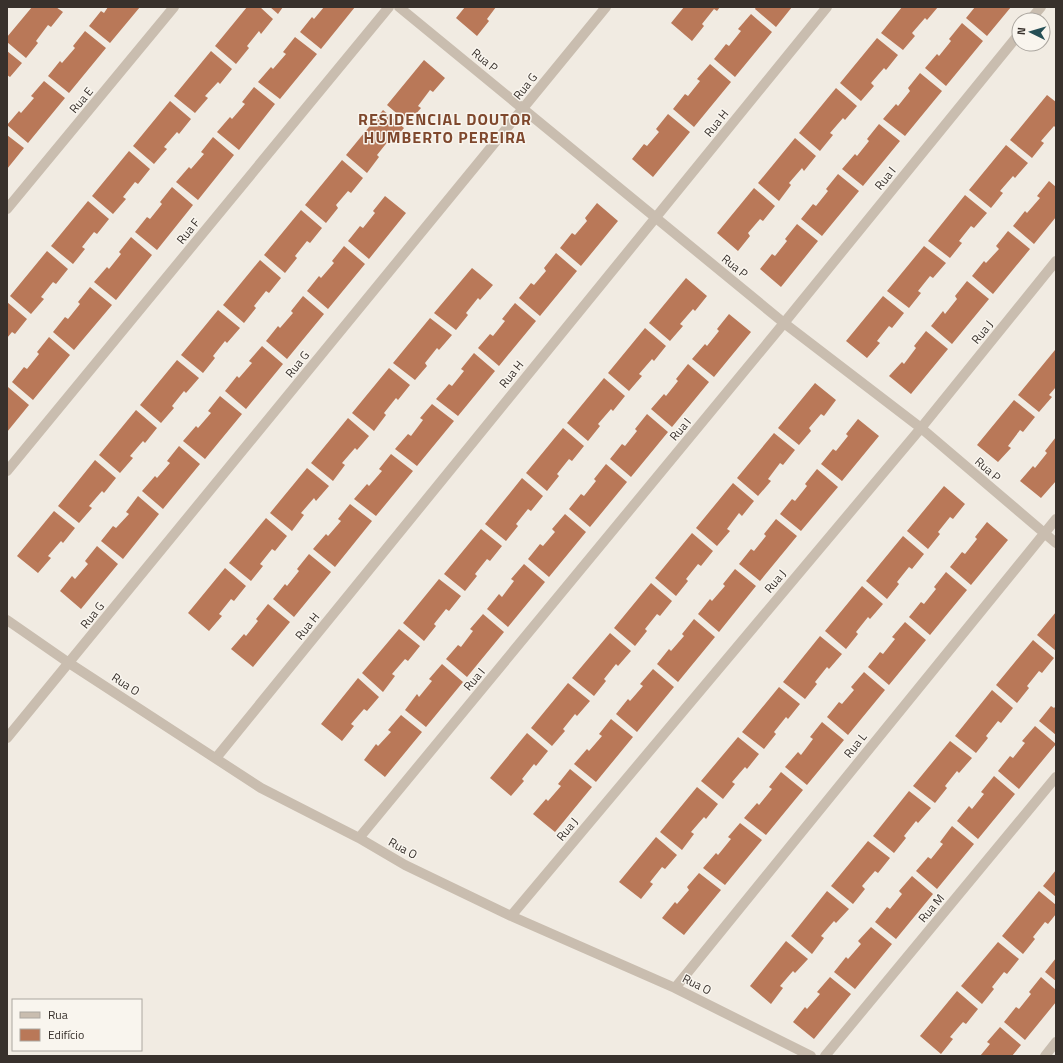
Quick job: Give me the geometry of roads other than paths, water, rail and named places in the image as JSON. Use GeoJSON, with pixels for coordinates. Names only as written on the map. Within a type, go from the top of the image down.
{"type":"FeatureCollection","features":[{"type":"Feature","properties":{"kind":"street","name":"Rua E"},"geometry":{"type":"LineString","coordinates":[[7,209],[174,7]]}},
{"type":"Feature","properties":{"kind":"street","name":"Rua F"},"geometry":{"type":"LineString","coordinates":[[7,471],[389,7]]}},
{"type":"Feature","properties":{"kind":"street","name":"Rua P"},"geometry":{"type":"LineString","coordinates":[[399,7],[524,108],[655,218],[784,323],[921,428],[1056,543]]}},
{"type":"Feature","properties":{"kind":"street","name":"Rua G"},"geometry":{"type":"LineString","coordinates":[[7,738],[606,7]]}},
{"type":"Feature","properties":{"kind":"street","name":"Rua H"},"geometry":{"type":"LineString","coordinates":[[216,758],[827,7]]}},
{"type":"Feature","properties":{"kind":"street","name":"Rua I"},"geometry":{"type":"LineString","coordinates":[[359,838],[784,323],[1011,44]]}},
{"type":"Feature","properties":{"kind":"street","name":"Rua J"},"geometry":{"type":"LineString","coordinates":[[511,916],[921,428],[1056,261]]}},
{"type":"Feature","properties":{"kind":"street","name":"Rua L"},"geometry":{"type":"LineString","coordinates":[[675,988],[1056,520]]}},
{"type":"Feature","properties":{"kind":"street","name":"Rua O"},"geometry":{"type":"LineString","coordinates":[[7,620],[69,663],[261,788],[359,838],[405,865],[511,916],[675,988],[811,1056]]}},
{"type":"Feature","properties":{"kind":"street","name":"Rua M"},"geometry":{"type":"LineString","coordinates":[[825,1056],[1056,777]]}},
{"type":"Feature","properties":{"kind":"street"},"geometry":{"type":"LineString","coordinates":[[1045,1056],[1056,1042]]}},
{"type":"Feature","properties":{"kind":"district","name":"RESIDENCIAL DOUTOR HUMBERTO PEREIRA"},"geometry":{"type":"Point","coordinates":[445,128]}}]}
